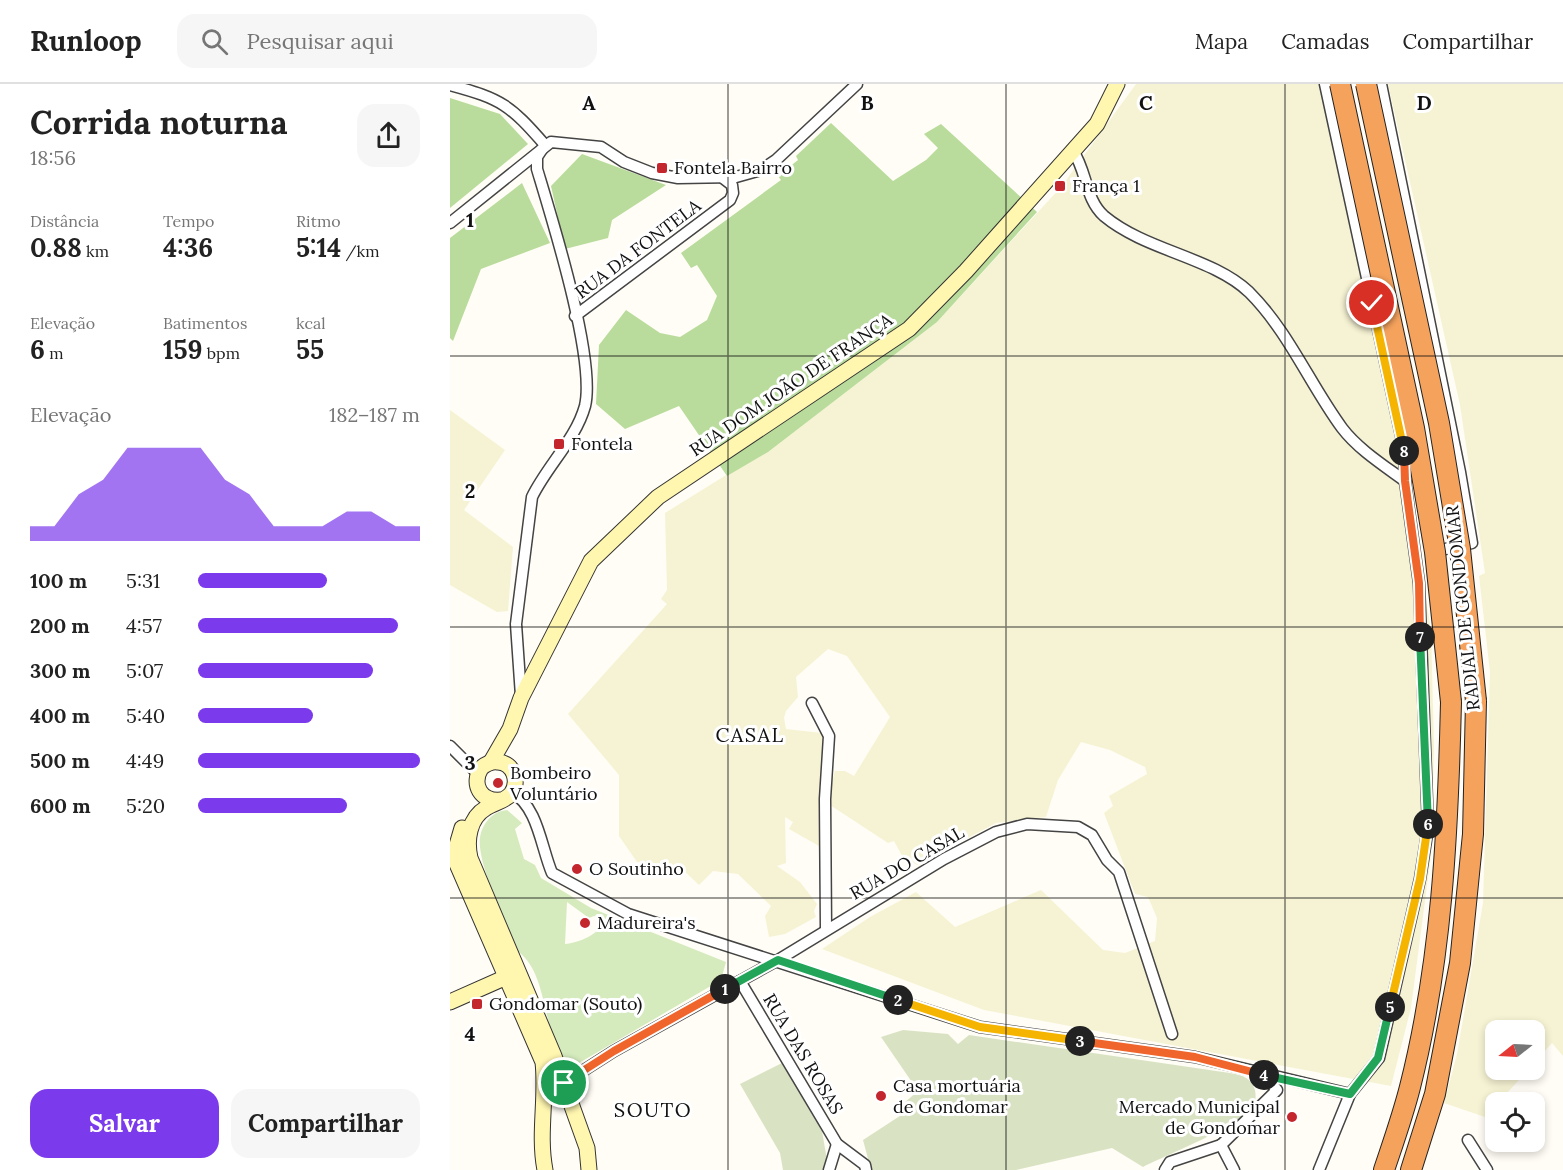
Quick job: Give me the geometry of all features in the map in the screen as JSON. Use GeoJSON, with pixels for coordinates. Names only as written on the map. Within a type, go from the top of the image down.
{"type":"FeatureCollection","features":[{"type":"Feature","properties":{"kind":"highway","name":"RADIAL DE GONDOMAR"},"geometry":{"type":"LineString","coordinates":[[1340,84],[1414,428],[1435,552],[1451,702],[1448,833],[1435,960],[1410,1088],[1384,1170]]}},
{"type":"Feature","properties":{"kind":"highway","name":"RADIAL DE GONDOMAR"},"geometry":{"type":"LineString","coordinates":[[1366,84],[1439,423],[1460,549],[1476,701],[1473,834],[1460,963],[1435,1094],[1411,1170]]}},
{"type":"Feature","properties":{"kind":"main road","name":"RUA DOM JOÃO DE FRANÇA"},"geometry":{"type":"LineString","coordinates":[[491,762],[510,729],[521,698],[591,561],[658,497],[909,329],[966,271],[1097,124],[1117,84]]}},
{"type":"Feature","properties":{"kind":"main road","name":"RUA DOM JOÃO DE FRANÇA"},"geometry":{"type":"LineString","coordinates":[[510,729],[510,768]]}},
{"type":"Feature","properties":{"kind":"main road"},"geometry":{"type":"LineString","coordinates":[[458,854],[471,826],[483,809],[507,796],[516,780],[510,768],[498,762],[491,762],[478,774],[476,803],[464,823],[458,854],[457,864],[564,1083],[587,1148],[590,1169]]}},
{"type":"Feature","properties":{"kind":"main road"},"geometry":{"type":"LineString","coordinates":[[478,790],[487,799],[507,796]]}},
{"type":"Feature","properties":{"kind":"main road"},"geometry":{"type":"LineString","coordinates":[[450,1002],[512,974]]}},
{"type":"Feature","properties":{"kind":"main road"},"geometry":{"type":"LineString","coordinates":[[512,974],[543,1062],[545,1081],[541,1148],[545,1170]]}},
{"type":"Feature","properties":{"kind":"street","name":"RUA DA FONTELA"},"geometry":{"type":"LineString","coordinates":[[545,145],[551,142],[601,147],[624,162],[652,173],[678,178],[723,178],[761,170],[776,160],[857,84]]}},
{"type":"Feature","properties":{"kind":"street"},"geometry":{"type":"LineString","coordinates":[[1319,1170],[1350,1094],[1378,1058],[1420,879],[1428,828],[1419,583],[1405,481],[1404,449],[1324,84]]}},
{"type":"Feature","properties":{"kind":"street"},"geometry":{"type":"LineString","coordinates":[[1381,84],[1473,543],[1416,555]]}},
{"type":"Feature","properties":{"kind":"street"},"geometry":{"type":"LineString","coordinates":[[450,85],[485,94],[504,103],[545,145]]}},
{"type":"Feature","properties":{"kind":"street"},"geometry":{"type":"LineString","coordinates":[[450,223],[545,145]]}},
{"type":"Feature","properties":{"kind":"street"},"geometry":{"type":"LineString","coordinates":[[545,145],[537,157],[537,169],[575,316]]}},
{"type":"Feature","properties":{"kind":"street"},"geometry":{"type":"LineString","coordinates":[[1073,151],[1079,159],[1091,201],[1104,215],[1134,236],[1218,272],[1248,291],[1294,348],[1343,429],[1368,454],[1405,481],[1460,472]]}},
{"type":"Feature","properties":{"kind":"street"},"geometry":{"type":"LineString","coordinates":[[512,173],[529,173],[541,184]]}},
{"type":"Feature","properties":{"kind":"street","name":"RUA DA FONTELA"},"geometry":{"type":"LineString","coordinates":[[521,698],[516,624],[532,497],[541,479],[579,423],[585,404],[583,350],[575,316],[730,200],[733,193],[732,185],[723,178]]}},
{"type":"Feature","properties":{"kind":"street"},"geometry":{"type":"LineString","coordinates":[[812,703],[829,736],[825,799],[826,929]]}},
{"type":"Feature","properties":{"kind":"street"},"geometry":{"type":"LineString","coordinates":[[450,746],[478,774]]}},
{"type":"Feature","properties":{"kind":"street"},"geometry":{"type":"LineString","coordinates":[[507,796],[521,796],[533,817],[552,873],[628,914],[778,960],[980,1027],[1195,1057],[1350,1094]]}},
{"type":"Feature","properties":{"kind":"street","name":"RUA DO CASAL"},"geometry":{"type":"LineString","coordinates":[[564,1083],[614,1051],[778,960],[826,929],[996,832],[1027,824],[1078,827],[1092,835],[1107,860],[1119,872],[1172,1034]]}},
{"type":"Feature","properties":{"kind":"street","name":"RUA DAS ROSAS"},"geometry":{"type":"LineString","coordinates":[[740,981],[837,1144]]}},
{"type":"Feature","properties":{"kind":"street"},"geometry":{"type":"LineString","coordinates":[[1165,1170],[1170,1162],[1221,1145],[1277,1090],[1263,1075]]}},
{"type":"Feature","properties":{"kind":"street"},"geometry":{"type":"LineString","coordinates":[[1468,1140],[1487,1170]]}},
{"type":"Feature","properties":{"kind":"street"},"geometry":{"type":"LineString","coordinates":[[829,1170],[837,1144],[865,1164],[866,1170]]}},
{"type":"Feature","properties":{"kind":"street"},"geometry":{"type":"LineString","coordinates":[[1221,1145],[1234,1170]]}},
{"type":"Feature","properties":{"kind":"shaded area"},"geometry":{"type":"Polygon","coordinates":[[[1136,84],[1323,84],[1390,396],[1431,629],[1434,746],[1431,855],[1411,1008],[1391,1086],[984,1010],[822,949],[870,917],[916,892],[955,927],[1041,890],[1103,950],[1125,953],[1155,941],[1157,918],[1148,897],[1135,894],[1104,813],[1113,806],[1109,796],[1147,774],[1145,767],[1110,750],[1081,742],[1058,780],[1046,817],[996,823],[917,865],[901,854],[894,841],[888,843],[830,805],[830,789],[835,771],[845,771],[854,776],[890,717],[847,656],[828,649],[796,677],[798,697],[786,711],[784,718],[786,729],[822,733],[826,752],[819,846],[789,829],[793,822],[785,817],[786,863],[777,866],[800,882],[817,904],[814,911],[816,917],[785,934],[769,937],[765,916],[771,906],[738,874],[713,871],[699,885],[680,867],[637,862],[619,836],[619,775],[568,714],[667,604],[661,599],[667,590],[665,513],[784,439],[937,322],[1061,187],[1136,84]]]}},
{"type":"Feature","properties":{"kind":"shaded area"},"geometry":{"type":"Polygon","coordinates":[[[1388,84],[1563,84],[1563,1056],[1552,1043],[1545,1051],[1545,1020],[1485,1020],[1485,1080],[1519,1080],[1508,1092],[1485,1092],[1485,1117],[1444,1103],[1457,1054],[1483,903],[1490,672],[1479,576],[1485,573],[1460,405],[1388,84]]]}},
{"type":"Feature","properties":{"kind":"shaded area"},"geometry":{"type":"Polygon","coordinates":[[[450,410],[505,450],[464,510],[513,547],[508,611],[497,612],[450,585],[450,410]]]}},
{"type":"Feature","properties":{"kind":"green space"},"geometry":{"type":"Polygon","coordinates":[[[450,98],[500,114],[528,144],[450,208],[450,98]]]}},
{"type":"Feature","properties":{"kind":"green space"},"geometry":{"type":"Polygon","coordinates":[[[831,123],[893,181],[926,160],[938,148],[924,134],[941,124],[1037,212],[937,322],[768,452],[727,476],[679,406],[625,429],[596,404],[599,345],[626,310],[660,333],[680,337],[707,320],[717,296],[697,265],[691,268],[681,253],[781,180],[778,176],[798,160],[796,156],[831,123]]]}},
{"type":"Feature","properties":{"kind":"green space"},"geometry":{"type":"Polygon","coordinates":[[[582,154],[666,185],[612,220],[608,238],[565,249],[551,186],[582,154]]]}},
{"type":"Feature","properties":{"kind":"green space"},"geometry":{"type":"Polygon","coordinates":[[[522,183],[550,243],[481,269],[453,341],[450,338],[450,238],[522,183]]]}},
{"type":"Feature","properties":{"kind":"green space"},"geometry":{"type":"Polygon","coordinates":[[[507,810],[522,823],[515,829],[524,859],[535,865],[541,878],[591,908],[726,962],[721,980],[567,1070],[552,1032],[535,974],[524,957],[516,950],[482,859],[480,840],[483,828],[490,818],[507,810]],[[567,902],[565,944],[588,937],[599,930],[605,920],[594,916],[589,918],[567,902]]]}},
{"type":"Feature","properties":{"kind":"green space"},"geometry":{"type":"Polygon","coordinates":[[[903,1030],[948,1034],[958,1044],[969,1035],[1234,1074],[1245,1077],[1251,1082],[1256,1096],[1253,1107],[1234,1123],[1143,1167],[1112,1148],[1016,1170],[871,1170],[863,1140],[909,1110],[904,1103],[918,1091],[881,1037],[903,1030]]]}},
{"type":"Feature","properties":{"kind":"green space"},"geometry":{"type":"Polygon","coordinates":[[[782,1063],[822,1131],[827,1160],[823,1170],[783,1170],[780,1153],[740,1084],[782,1063]]]}},
{"type":"Feature","properties":{"kind":"place","name":"Fontela Bairro"},"geometry":{"type":"Point","coordinates":[662,168]}},
{"type":"Feature","properties":{"kind":"place","name":"França 1"},"geometry":{"type":"Point","coordinates":[1060,186]}},
{"type":"Feature","properties":{"kind":"place","name":"Fontela"},"geometry":{"type":"Point","coordinates":[559,444]}},
{"type":"Feature","properties":{"kind":"place","name":"Bombeiro Voluntário"},"geometry":{"type":"Point","coordinates":[498,783]}},
{"type":"Feature","properties":{"kind":"place","name":"O Soutinho"},"geometry":{"type":"Point","coordinates":[577,869]}},
{"type":"Feature","properties":{"kind":"place","name":"Madureira's"},"geometry":{"type":"Point","coordinates":[585,923]}},
{"type":"Feature","properties":{"kind":"place","name":"Gondomar (Souto)"},"geometry":{"type":"Point","coordinates":[477,1004]}},
{"type":"Feature","properties":{"kind":"place","name":"Casa mortuária de Gondomar"},"geometry":{"type":"Point","coordinates":[881,1096]}},
{"type":"Feature","properties":{"kind":"place","name":"Mercado Municipal de Gondomar"},"geometry":{"type":"Point","coordinates":[1292,1117]}},
{"type":"Feature","properties":{"kind":"district","name":"CASAL"},"geometry":{"type":"Point","coordinates":[750,735]}},
{"type":"Feature","properties":{"kind":"district","name":"SOUTO"},"geometry":{"type":"Point","coordinates":[653,1110]}},
{"type":"Feature","properties":{"kind":"route"},"geometry":{"type":"LineString","coordinates":[[564,1083],[614,1051],[778,960],[980,1027],[1195,1057],[1350,1094],[1378,1058],[1420,879],[1428,828],[1419,583],[1415,541],[1405,481],[1404,449],[1372,303]]}}]}
